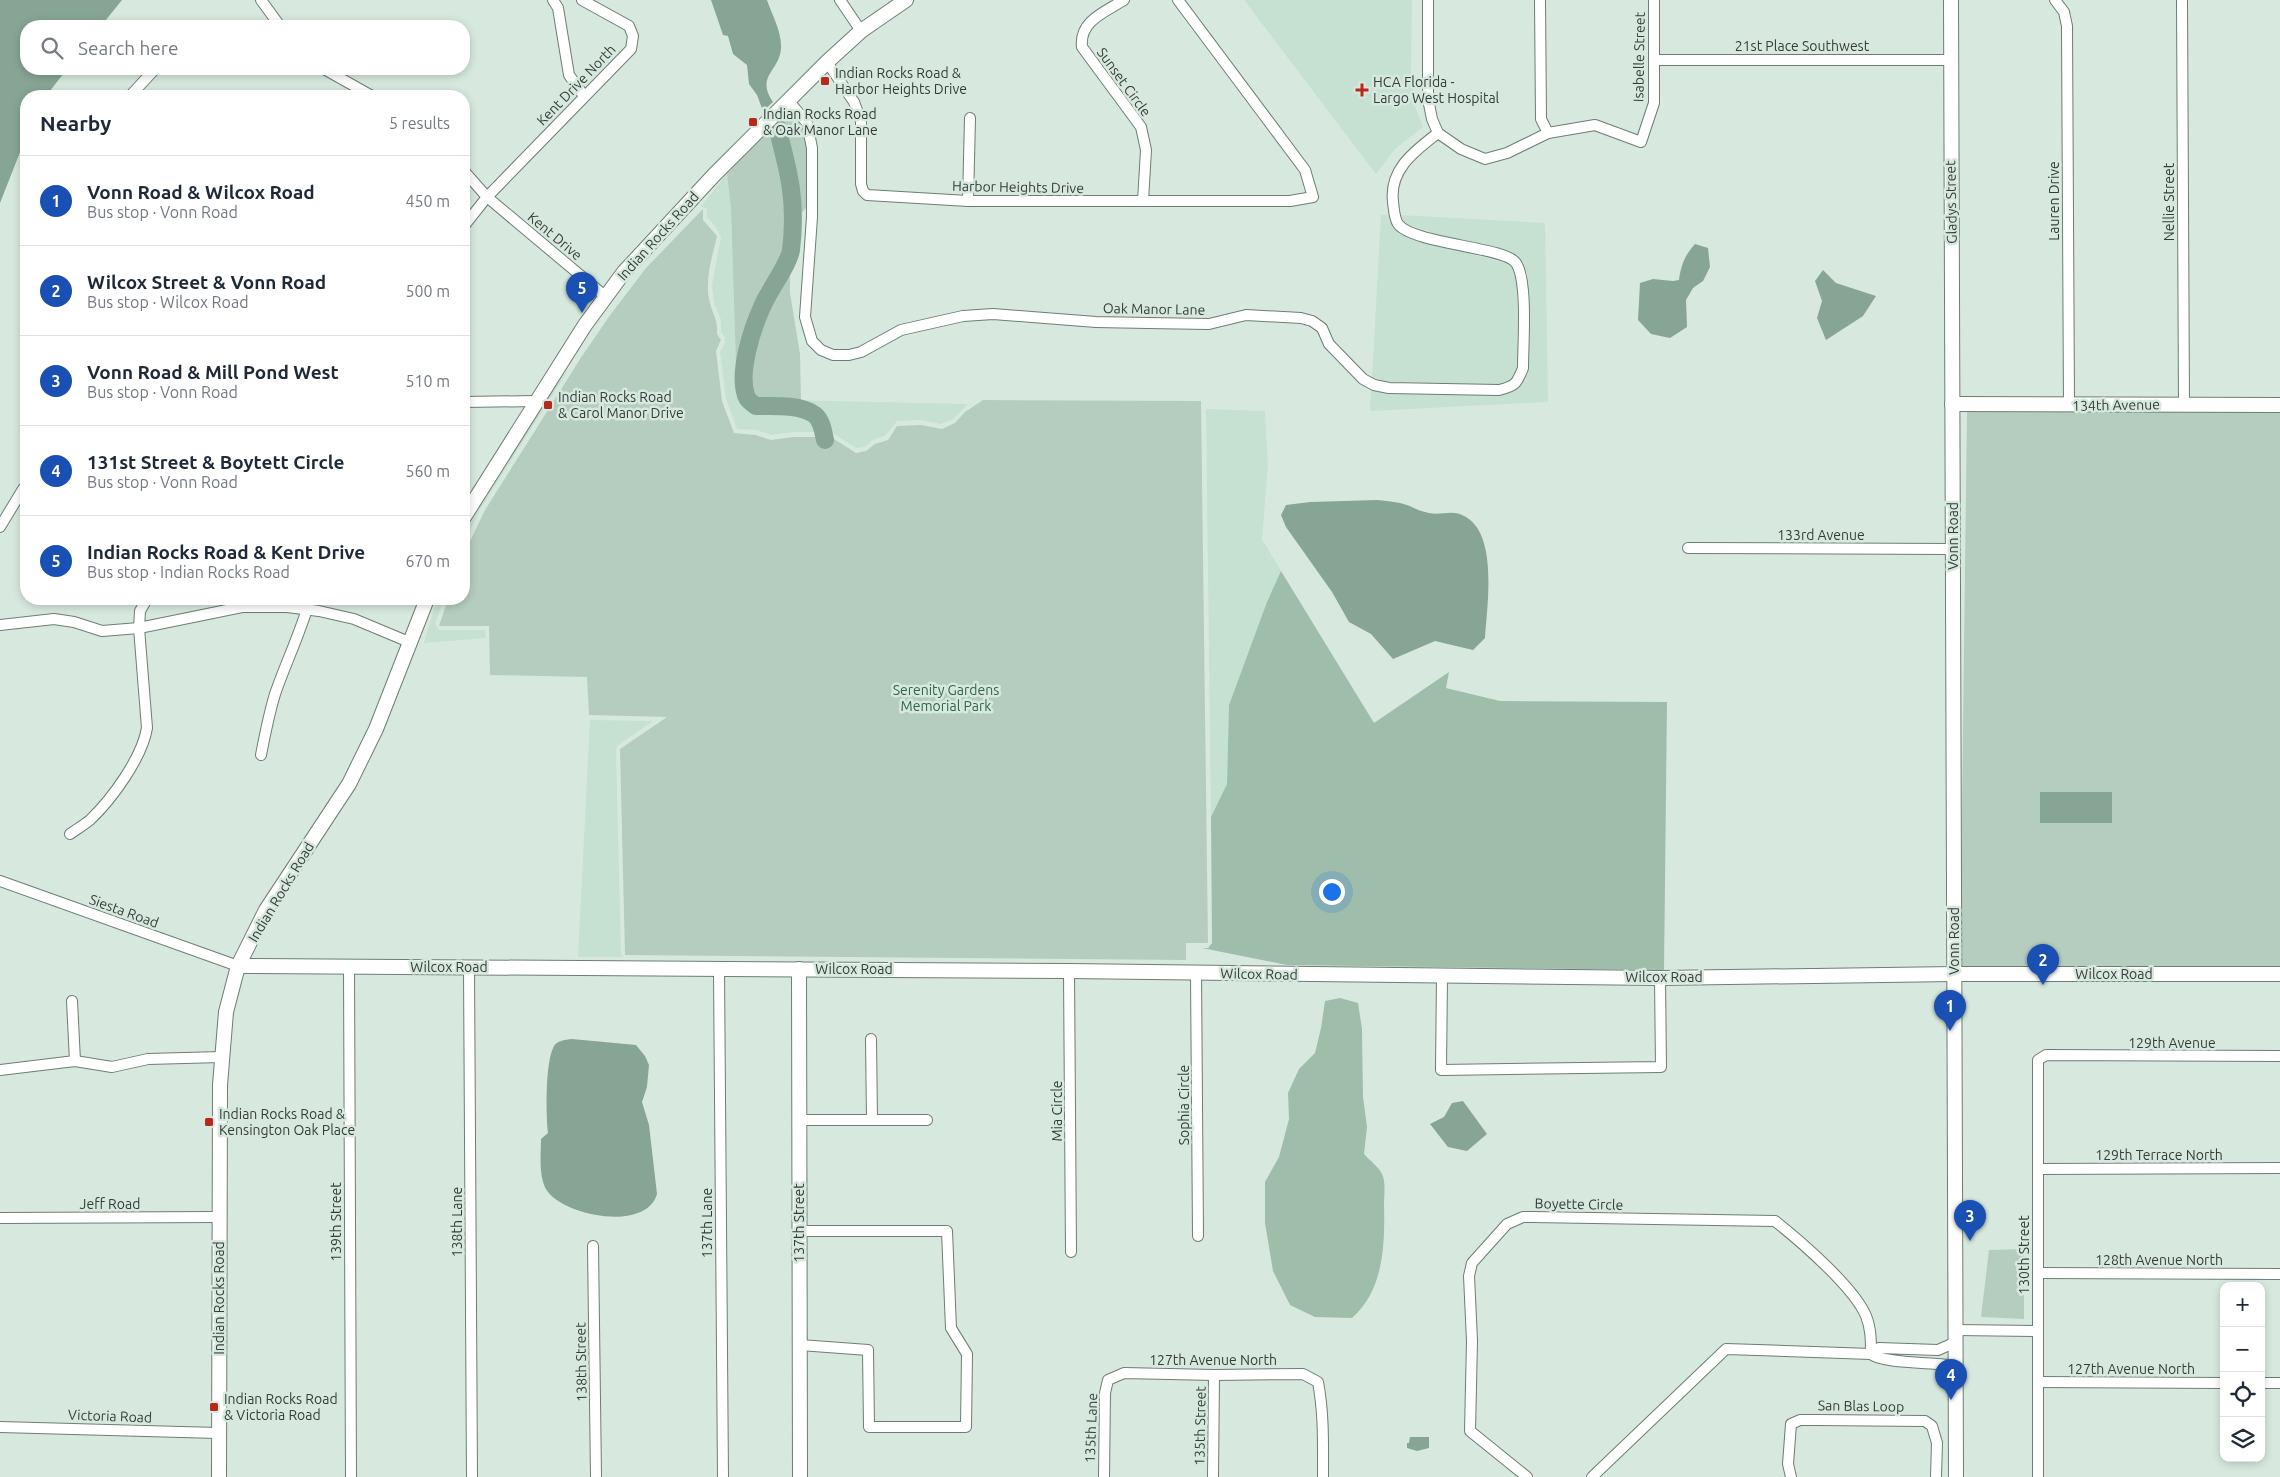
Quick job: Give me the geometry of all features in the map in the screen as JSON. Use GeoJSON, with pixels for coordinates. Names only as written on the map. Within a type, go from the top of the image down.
{"type":"FeatureCollection","features":[{"type":"Feature","properties":{"kind":"street"},"geometry":{"type":"LineString","coordinates":[[261,0],[276,20]]}},
{"type":"Feature","properties":{"kind":"street"},"geometry":{"type":"LineString","coordinates":[[553,0],[558,8],[569,75],[584,96]]}},
{"type":"Feature","properties":{"kind":"street","name":"Kent Drive North"},"geometry":{"type":"LineString","coordinates":[[470,218],[487,196],[630,49],[634,36],[629,26],[582,0]]}},
{"type":"Feature","properties":{"kind":"street"},"geometry":{"type":"LineString","coordinates":[[840,0],[861,31]]}},
{"type":"Feature","properties":{"kind":"street","name":"Indian Rocks Road"},"geometry":{"type":"LineString","coordinates":[[470,507],[536,401],[605,296],[643,250],[826,62],[861,31],[906,0]]}},
{"type":"Feature","properties":{"kind":"street","name":"Sunset Circle"},"geometry":{"type":"LineString","coordinates":[[1124,0],[1089,22],[1081,38],[1082,47],[1141,127],[1146,150],[1144,201]]}},
{"type":"Feature","properties":{"kind":"street","name":"Harbor Heights Drive"},"geometry":{"type":"LineString","coordinates":[[826,62],[854,102],[861,122],[861,184],[863,191],[875,197],[968,200],[1290,201],[1313,197],[1305,170],[1178,0]]}},
{"type":"Feature","properties":{"kind":"street"},"geometry":{"type":"LineString","coordinates":[[1428,0],[1428,99],[1432,120],[1438,134],[1461,149],[1485,159],[1507,153],[1548,133],[1541,119],[1540,0]]}},
{"type":"Feature","properties":{"kind":"street","name":"Isabelle Street"},"geometry":{"type":"LineString","coordinates":[[1548,133],[1594,125],[1641,142],[1654,103],[1654,0]]}},
{"type":"Feature","properties":{"kind":"street","name":"Gladys Street"},"geometry":{"type":"LineString","coordinates":[[1950,0],[1952,404]]}},
{"type":"Feature","properties":{"kind":"street","name":"Lauren Drive"},"geometry":{"type":"LineString","coordinates":[[2055,0],[2064,12],[2067,26],[2069,406]]}},
{"type":"Feature","properties":{"kind":"street","name":"Nellie Street"},"geometry":{"type":"LineString","coordinates":[[2182,0],[2184,405]]}},
{"type":"Feature","properties":{"kind":"street","name":"21st Place Southwest"},"geometry":{"type":"LineString","coordinates":[[1654,60],[1949,60]]}},
{"type":"Feature","properties":{"kind":"street"},"geometry":{"type":"LineString","coordinates":[[136,90],[149,75]]}},
{"type":"Feature","properties":{"kind":"street"},"geometry":{"type":"LineString","coordinates":[[335,75],[361,90]]}},
{"type":"Feature","properties":{"kind":"street","name":"Oak Manor Lane"},"geometry":{"type":"LineString","coordinates":[[788,100],[808,123],[812,148],[812,217],[805,317],[812,341],[821,350],[833,355],[849,355],[861,352],[900,330],[931,322],[986,314],[1148,323],[1209,324],[1246,316],[1301,318],[1312,321],[1322,328],[1329,344],[1344,361],[1363,379],[1374,386],[1389,388],[1499,390],[1512,387],[1518,381],[1523,368],[1522,275],[1515,261],[1506,256],[1408,231],[1398,224],[1394,214],[1392,198],[1398,170],[1407,158],[1438,134]]}},
{"type":"Feature","properties":{"kind":"street"},"geometry":{"type":"LineString","coordinates":[[968,200],[970,118]]}},
{"type":"Feature","properties":{"kind":"street","name":"Kent Drive"},"geometry":{"type":"LineString","coordinates":[[470,177],[487,196],[605,296]]}},
{"type":"Feature","properties":{"kind":"street"},"geometry":{"type":"LineString","coordinates":[[470,402],[536,401]]}},
{"type":"Feature","properties":{"kind":"street","name":"134th Avenue"},"geometry":{"type":"LineString","coordinates":[[1952,404],[2069,406],[2280,405]]}},
{"type":"Feature","properties":{"kind":"street","name":"Vonn Road"},"geometry":{"type":"LineString","coordinates":[[1952,404],[1956,1477]]}},
{"type":"Feature","properties":{"kind":"street"},"geometry":{"type":"LineString","coordinates":[[0,527],[20,494]]}},
{"type":"Feature","properties":{"kind":"street","name":"133rd Avenue"},"geometry":{"type":"LineString","coordinates":[[1688,548],[1953,548]]}},
{"type":"Feature","properties":{"kind":"street"},"geometry":{"type":"LineString","coordinates":[[70,834],[89,821],[117,789],[144,741],[147,728],[139,628],[140,611],[143,605]]}},
{"type":"Feature","properties":{"kind":"street","name":"Indian Rocks Road"},"geometry":{"type":"LineString","coordinates":[[219,1477],[221,1057],[226,1012],[238,966],[266,910],[349,784],[376,729],[424,605]]}},
{"type":"Feature","properties":{"kind":"street"},"geometry":{"type":"LineString","coordinates":[[0,625],[54,619],[74,622],[102,631],[139,628],[242,607],[307,609],[354,619],[409,642]]}},
{"type":"Feature","properties":{"kind":"street"},"geometry":{"type":"LineString","coordinates":[[261,755],[266,723],[276,692],[299,636],[307,609]]}},
{"type":"Feature","properties":{"kind":"street","name":"Siesta Road"},"geometry":{"type":"LineString","coordinates":[[0,881],[238,966]]}},
{"type":"Feature","properties":{"kind":"street","name":"Wilcox Road"},"geometry":{"type":"LineString","coordinates":[[238,966],[1070,971],[1660,978],[1955,974],[2280,974]]}},
{"type":"Feature","properties":{"kind":"street","name":"139th Street"},"geometry":{"type":"LineString","coordinates":[[349,967],[351,1477]]}},
{"type":"Feature","properties":{"kind":"street","name":"138th Lane"},"geometry":{"type":"LineString","coordinates":[[469,967],[472,1477]]}},
{"type":"Feature","properties":{"kind":"street","name":"137th Street"},"geometry":{"type":"LineString","coordinates":[[799,969],[800,1477]]}},
{"type":"Feature","properties":{"kind":"street","name":"137th Lane"},"geometry":{"type":"LineString","coordinates":[[719,970],[723,1477]]}},
{"type":"Feature","properties":{"kind":"street","name":"Mia Circle"},"geometry":{"type":"LineString","coordinates":[[1070,971],[1071,1252]]}},
{"type":"Feature","properties":{"kind":"street","name":"Sophia Circle"},"geometry":{"type":"LineString","coordinates":[[1196,973],[1198,1236]]}},
{"type":"Feature","properties":{"kind":"street"},"geometry":{"type":"LineString","coordinates":[[1442,976],[1441,1070],[1661,1067],[1660,978]]}},
{"type":"Feature","properties":{"kind":"street"},"geometry":{"type":"LineString","coordinates":[[72,1000],[74,1061]]}},
{"type":"Feature","properties":{"kind":"street"},"geometry":{"type":"LineString","coordinates":[[871,1039],[872,1120]]}},
{"type":"Feature","properties":{"kind":"street","name":"130th Street"},"geometry":{"type":"LineString","coordinates":[[2038,1477],[2038,1060],[2046,1055],[2064,1056]]}},
{"type":"Feature","properties":{"kind":"street","name":"129th Avenue"},"geometry":{"type":"LineString","coordinates":[[2064,1056],[2280,1056]]}},
{"type":"Feature","properties":{"kind":"street"},"geometry":{"type":"LineString","coordinates":[[0,1070],[74,1061],[112,1067],[148,1059],[221,1057]]}},
{"type":"Feature","properties":{"kind":"street"},"geometry":{"type":"LineString","coordinates":[[799,1120],[927,1120]]}},
{"type":"Feature","properties":{"kind":"street","name":"129th Terrace North"},"geometry":{"type":"LineString","coordinates":[[2038,1169],[2280,1168]]}},
{"type":"Feature","properties":{"kind":"street","name":"Jeff Road"},"geometry":{"type":"LineString","coordinates":[[0,1218],[219,1217]]}},
{"type":"Feature","properties":{"kind":"street","name":"Boyette Circle"},"geometry":{"type":"LineString","coordinates":[[1527,1477],[1470,1431],[1472,1341],[1468,1276],[1472,1263],[1507,1224],[1523,1217],[1775,1220],[1833,1274],[1856,1299],[1866,1316],[1871,1336],[1871,1354]]}},
{"type":"Feature","properties":{"kind":"street"},"geometry":{"type":"LineString","coordinates":[[799,1231],[947,1231],[951,1328],[967,1354],[966,1427],[869,1427],[868,1350],[800,1345]]}},
{"type":"Feature","properties":{"kind":"street","name":"138th Street"},"geometry":{"type":"LineString","coordinates":[[593,1246],[596,1477]]}},
{"type":"Feature","properties":{"kind":"street","name":"128th Avenue North"},"geometry":{"type":"LineString","coordinates":[[2038,1273],[2280,1274]]}},
{"type":"Feature","properties":{"kind":"street"},"geometry":{"type":"LineString","coordinates":[[1871,1354],[1880,1348],[1938,1350],[1956,1336],[2038,1331]]}},
{"type":"Feature","properties":{"kind":"street"},"geometry":{"type":"LineString","coordinates":[[1592,1477],[1726,1349],[1871,1354],[1882,1360],[1934,1362],[1956,1366]]}},
{"type":"Feature","properties":{"kind":"street","name":"127th Avenue North"},"geometry":{"type":"LineString","coordinates":[[1108,1380],[1124,1373],[1303,1374],[1318,1382],[1323,1418],[1323,1477]]}},
{"type":"Feature","properties":{"kind":"street","name":"135th Street"},"geometry":{"type":"LineString","coordinates":[[1213,1477],[1214,1375]]}},
{"type":"Feature","properties":{"kind":"street","name":"135th Lane"},"geometry":{"type":"LineString","coordinates":[[1104,1477],[1105,1393],[1108,1380]]}},
{"type":"Feature","properties":{"kind":"street","name":"127th Avenue North"},"geometry":{"type":"LineString","coordinates":[[2038,1382],[2220,1383]]}},
{"type":"Feature","properties":{"kind":"street"},"geometry":{"type":"LineString","coordinates":[[2265,1383],[2280,1383]]}},
{"type":"Feature","properties":{"kind":"street","name":"San Blas Loop"},"geometry":{"type":"LineString","coordinates":[[1790,1477],[1788,1434],[1790,1424],[1800,1420],[1925,1421],[1932,1426],[1936,1442],[1936,1477]]}},
{"type":"Feature","properties":{"kind":"street","name":"Victoria Road"},"geometry":{"type":"LineString","coordinates":[[0,1427],[218,1433]]}},
{"type":"Feature","properties":{"kind":"shaded area"},"geometry":{"type":"Polygon","coordinates":[[[0,0],[122,0],[106,20],[20,20],[20,75],[62,75],[51,90],[20,90],[20,152],[0,203],[0,0]]]}},
{"type":"Feature","properties":{"kind":"shaded area"},"geometry":{"type":"Polygon","coordinates":[[[711,0],[767,0],[778,30],[781,48],[780,56],[767,80],[768,93],[773,102],[763,111],[757,95],[749,84],[747,65],[733,54],[728,36],[723,35],[711,0]]]}},
{"type":"Feature","properties":{"kind":"shaded area","name":"HCA Florida - Largo West Hospital"},"geometry":{"type":"Polygon","coordinates":[[[1244,0],[1412,0],[1411,75],[1414,104],[1423,127],[1395,149],[1376,174],[1244,0]]]}},
{"type":"Feature","properties":{"kind":"shaded area"},"geometry":{"type":"Polygon","coordinates":[[[727,174],[731,209],[737,399],[968,404],[953,419],[941,424],[921,420],[897,421],[885,436],[874,439],[864,447],[856,448],[831,432],[793,432],[771,435],[757,430],[737,429],[726,399],[720,352],[725,343],[725,337],[721,332],[721,320],[714,303],[712,285],[721,237],[716,227],[707,217],[707,209],[701,206],[727,174]]]}},
{"type":"Feature","properties":{"kind":"shaded area"},"geometry":{"type":"Polygon","coordinates":[[[1381,215],[1390,215],[1396,229],[1406,236],[1512,265],[1517,277],[1518,366],[1510,382],[1499,385],[1390,382],[1372,378],[1381,215]]]}},
{"type":"Feature","properties":{"kind":"shaded area"},"geometry":{"type":"Polygon","coordinates":[[[1400,215],[1545,223],[1548,402],[1370,411],[1371,390],[1389,393],[1500,395],[1514,392],[1522,383],[1528,368],[1527,275],[1519,258],[1507,250],[1450,238],[1409,225],[1402,221],[1400,215]]]}},
{"type":"Feature","properties":{"kind":"shaded area"},"geometry":{"type":"Polygon","coordinates":[[[1695,244],[1708,248],[1710,267],[1703,281],[1693,288],[1686,300],[1687,327],[1670,338],[1651,334],[1638,320],[1640,283],[1653,279],[1679,280],[1684,260],[1695,244]]]}},
{"type":"Feature","properties":{"kind":"shaded area"},"geometry":{"type":"Polygon","coordinates":[[[1823,270],[1836,283],[1876,296],[1863,316],[1826,340],[1817,318],[1822,301],[1815,281],[1823,270]]]}},
{"type":"Feature","properties":{"kind":"shaded area"},"geometry":{"type":"Polygon","coordinates":[[[569,369],[481,508],[470,531],[470,520],[548,395],[569,369]]]}},
{"type":"Feature","properties":{"kind":"shaded area"},"geometry":{"type":"Polygon","coordinates":[[[1206,409],[1265,411],[1268,465],[1262,539],[1281,571],[1267,602],[1229,705],[1227,784],[1211,817],[1206,409]]]}},
{"type":"Feature","properties":{"kind":"shaded area"},"geometry":{"type":"Polygon","coordinates":[[[1377,500],[1404,504],[1420,511],[1436,514],[1461,514],[1476,526],[1483,539],[1487,555],[1488,591],[1485,638],[1473,650],[1435,641],[1393,659],[1371,634],[1349,622],[1332,592],[1286,527],[1281,515],[1286,505],[1310,502],[1377,500]]]}},
{"type":"Feature","properties":{"kind":"shaded area"},"geometry":{"type":"Polygon","coordinates":[[[1281,571],[1374,723],[1449,672],[1446,688],[1500,701],[1667,702],[1664,970],[1287,965],[1202,948],[1208,948],[1212,943],[1211,817],[1227,784],[1229,705],[1267,602],[1281,571]]]}},
{"type":"Feature","properties":{"kind":"shaded area"},"geometry":{"type":"Polygon","coordinates":[[[435,605],[442,605],[435,624],[439,630],[485,630],[486,638],[424,643],[435,605]]]}},
{"type":"Feature","properties":{"kind":"shaded area"},"geometry":{"type":"Polygon","coordinates":[[[590,720],[653,721],[618,745],[616,749],[621,955],[623,957],[578,957],[590,720]]]}},
{"type":"Feature","properties":{"kind":"shaded area"},"geometry":{"type":"Polygon","coordinates":[[[2040,792],[2112,792],[2112,823],[2040,823],[2040,792]]]}},
{"type":"Feature","properties":{"kind":"shaded area"},"geometry":{"type":"Polygon","coordinates":[[[1340,998],[1358,1003],[1362,1029],[1363,1097],[1367,1127],[1364,1154],[1381,1171],[1384,1185],[1384,1235],[1380,1266],[1371,1294],[1363,1307],[1352,1318],[1315,1317],[1290,1305],[1273,1271],[1265,1223],[1265,1182],[1279,1157],[1289,1119],[1288,1093],[1299,1069],[1315,1053],[1325,1001],[1340,998]]]}},
{"type":"Feature","properties":{"kind":"shaded area"},"geometry":{"type":"Polygon","coordinates":[[[572,1039],[636,1045],[645,1056],[649,1065],[647,1087],[642,1102],[649,1125],[657,1194],[650,1206],[638,1213],[622,1216],[605,1216],[587,1213],[557,1201],[545,1187],[541,1167],[541,1139],[548,1133],[549,1064],[554,1046],[562,1041],[572,1039]]]}},
{"type":"Feature","properties":{"kind":"shaded area"},"geometry":{"type":"Polygon","coordinates":[[[1463,1101],[1487,1134],[1467,1151],[1448,1147],[1430,1124],[1444,1117],[1452,1103],[1463,1101]]]}},
{"type":"Feature","properties":{"kind":"shaded area"},"geometry":{"type":"Polygon","coordinates":[[[1410,1437],[1429,1437],[1429,1448],[1417,1451],[1407,1448],[1410,1437]]]}},
{"type":"Feature","properties":{"kind":"green space"},"geometry":{"type":"Polygon","coordinates":[[[789,113],[803,127],[807,148],[807,207],[795,220],[790,256],[790,293],[800,354],[801,401],[737,399],[731,209],[727,174],[763,136],[789,113]]]}},
{"type":"Feature","properties":{"kind":"green space","name":"Serenity Gardens Memorial Park"},"geometry":{"type":"Polygon","coordinates":[[[703,209],[703,220],[717,236],[709,270],[708,295],[716,321],[717,334],[721,340],[716,351],[722,401],[734,433],[756,435],[771,440],[793,437],[831,437],[856,453],[866,451],[875,444],[888,440],[897,426],[921,425],[942,429],[955,423],[965,412],[983,400],[1201,401],[1208,943],[1186,943],[1186,960],[625,955],[620,749],[667,717],[589,715],[587,677],[490,675],[489,626],[439,626],[446,605],[470,605],[470,541],[485,510],[582,356],[646,268],[703,209]]]}},
{"type":"Feature","properties":{"kind":"green space"},"geometry":{"type":"Polygon","coordinates":[[[1967,411],[2280,411],[2280,968],[1960,968],[1967,411]]]}},
{"type":"Feature","properties":{"kind":"green space"},"geometry":{"type":"Polygon","coordinates":[[[2024,1249],[2024,1319],[1981,1317],[1989,1250],[2024,1249]]]}},
{"type":"Feature","properties":{"kind":"waterway"},"geometry":{"type":"LineString","coordinates":[[777,127],[791,187],[793,217],[791,250],[754,327],[747,351],[744,386],[747,398],[756,406],[794,407],[809,411],[821,423],[825,440]]}},
{"type":"Feature","properties":{"kind":"place","name":"Indian Rocks Road & Harbor Heights Drive"},"geometry":{"type":"Point","coordinates":[825,81]}},
{"type":"Feature","properties":{"kind":"place","name":"HCA Florida - Largo West Hospital"},"geometry":{"type":"Point","coordinates":[1362,90]}},
{"type":"Feature","properties":{"kind":"place","name":"Indian Rocks Road & Oak Manor Lane"},"geometry":{"type":"Point","coordinates":[753,122]}},
{"type":"Feature","properties":{"kind":"place","name":"Indian Rocks Road & Kent Drive"},"geometry":{"type":"Point","coordinates":[582,313]}},
{"type":"Feature","properties":{"kind":"place","name":"Indian Rocks Road & Carol Manor Drive"},"geometry":{"type":"Point","coordinates":[548,405]}},
{"type":"Feature","properties":{"kind":"place","name":"Wilcox Street & Vonn Road"},"geometry":{"type":"Point","coordinates":[2043,985]}},
{"type":"Feature","properties":{"kind":"place","name":"Vonn Road & Wilcox Road"},"geometry":{"type":"Point","coordinates":[1950,1031]}},
{"type":"Feature","properties":{"kind":"place","name":"Indian Rocks Road & Kensington Oak Place"},"geometry":{"type":"Point","coordinates":[209,1122]}},
{"type":"Feature","properties":{"kind":"place","name":"Vonn Road & Mill Pond West"},"geometry":{"type":"Point","coordinates":[1970,1241]}},
{"type":"Feature","properties":{"kind":"place","name":"131st Street & Boytett Circle"},"geometry":{"type":"Point","coordinates":[1951,1400]}},
{"type":"Feature","properties":{"kind":"place","name":"Indian Rocks Road & Victoria Road"},"geometry":{"type":"Point","coordinates":[214,1407]}}]}
